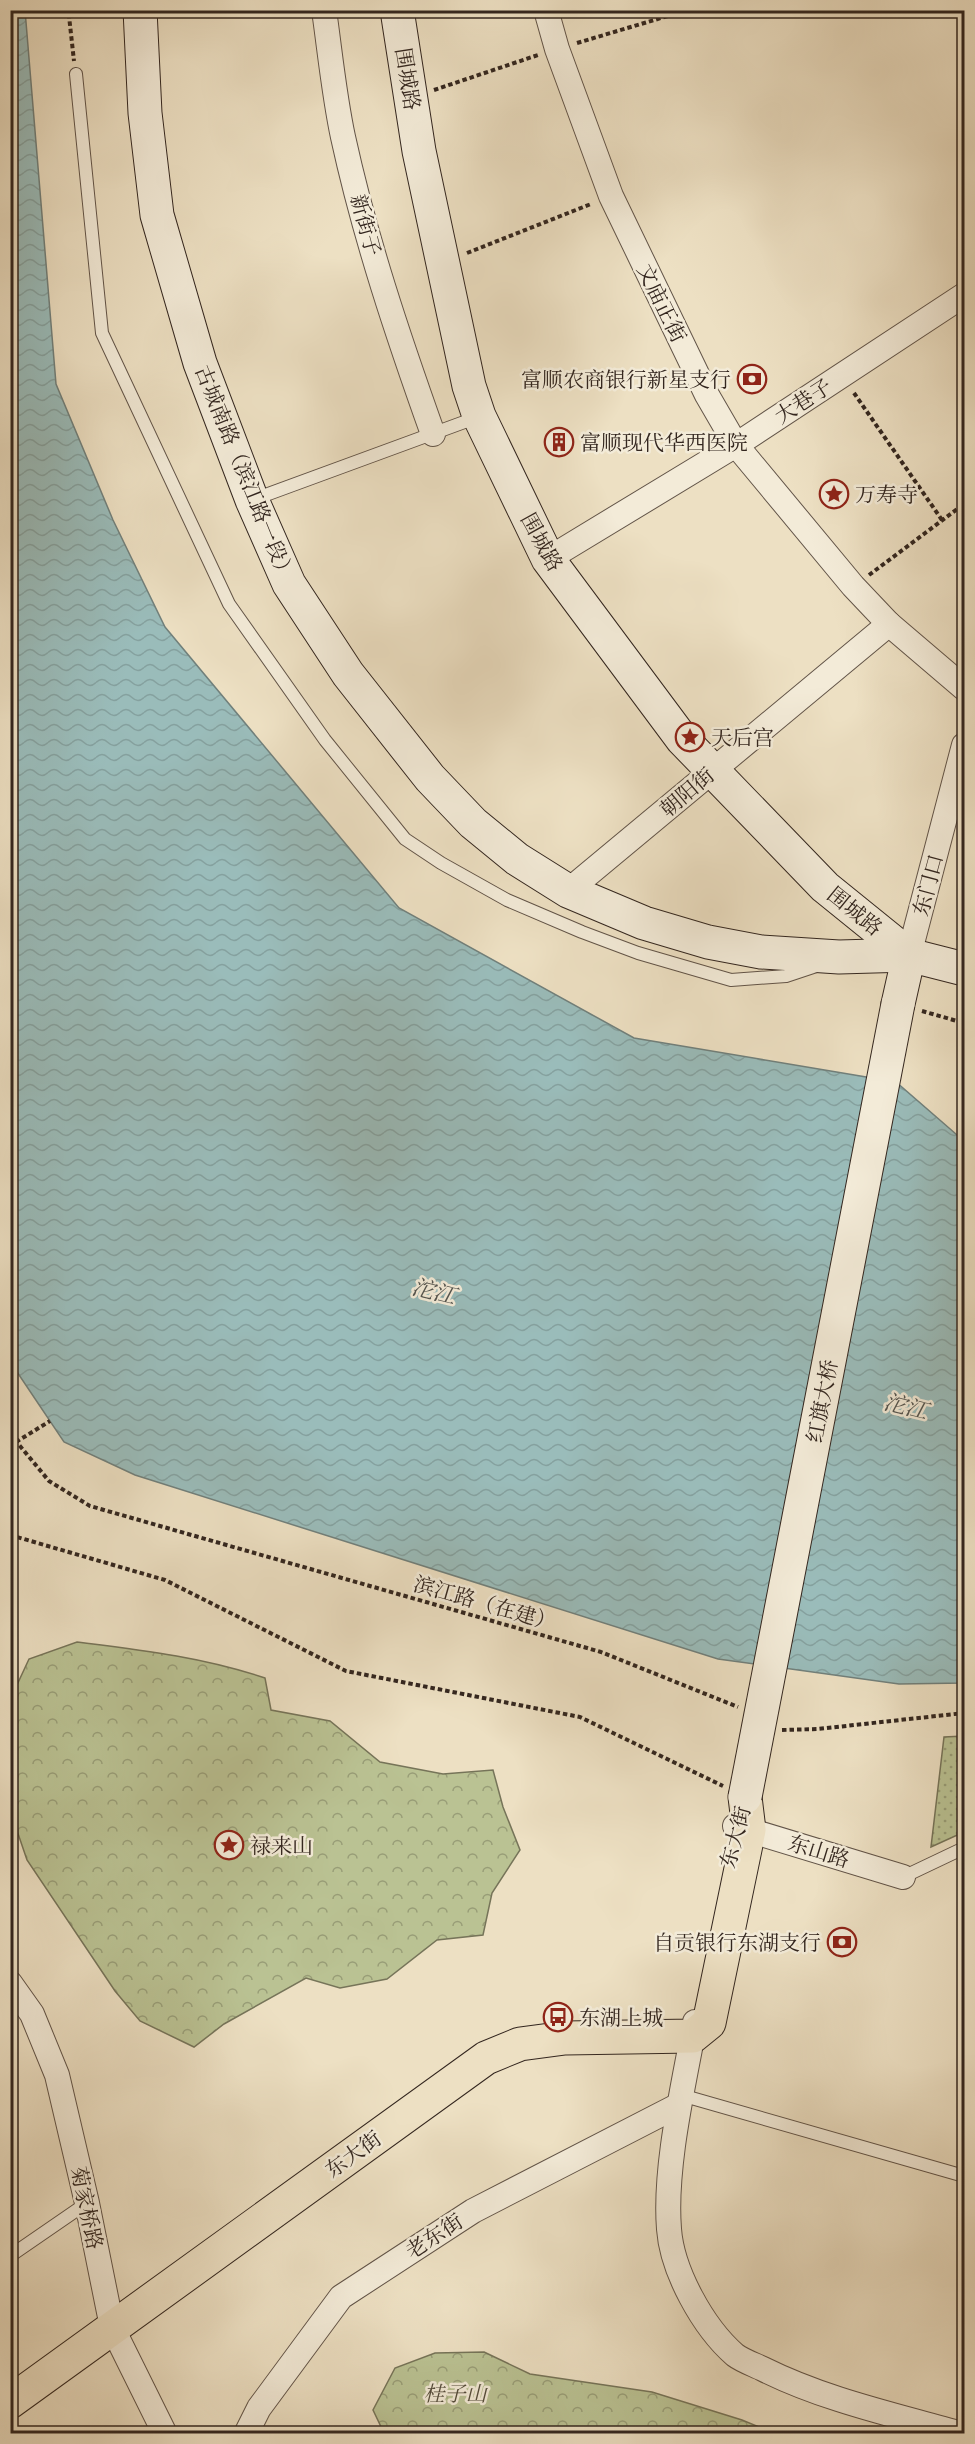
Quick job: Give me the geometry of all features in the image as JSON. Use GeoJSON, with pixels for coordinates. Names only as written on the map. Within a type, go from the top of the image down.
{"type":"FeatureCollection","features":[{"type":"Feature","properties":{"kind":"main road","name":"东大街"},"geometry":{"type":"LineString","coordinates":[[10,2402],[109,2315],[479,2036],[515,2023],[558,2018],[695,2025],[743,1818]]}},
{"type":"Feature","properties":{"kind":"main road","name":"东大街"},"geometry":{"type":"LineString","coordinates":[[10,2375],[109,2315]]}},
{"type":"Feature","properties":{"kind":"street","name":"古城南路（滨江路一段）"},"geometry":{"type":"LineString","coordinates":[[140,10],[145,113],[157,215],[200,363],[252,500],[289,584],[348,674],[430,778],[473,823],[517,859],[568,891],[644,923],[708,942],[760,952],[839,957],[909,955],[964,969]]}},
{"type":"Feature","properties":{"kind":"street","name":"新街子"},"geometry":{"type":"LineString","coordinates":[[324,10],[342,136],[396,332],[433,434]]}},
{"type":"Feature","properties":{"kind":"street","name":"围城路"},"geometry":{"type":"LineString","coordinates":[[397,10],[419,151],[469,386],[479,416],[548,559],[682,740],[825,887],[909,955]]}},
{"type":"Feature","properties":{"kind":"street","name":"文庙正街"},"geometry":{"type":"LineString","coordinates":[[546,10],[557,49],[611,196],[707,395],[735,446],[853,586],[889,624],[964,688]]}},
{"type":"Feature","properties":{"kind":"street","name":"大巷子"},"geometry":{"type":"LineString","coordinates":[[548,559],[735,446],[964,296]]}},
{"type":"Feature","properties":{"kind":"street","name":"朝阳街"},"geometry":{"type":"LineString","coordinates":[[568,891],[889,624]]}},
{"type":"Feature","properties":{"kind":"street","name":"东门口"},"geometry":{"type":"LineString","coordinates":[[909,955],[964,745]]}},
{"type":"Feature","properties":{"kind":"street","name":"红旗大桥"},"geometry":{"type":"LineString","coordinates":[[743,1818],[909,955]]}},
{"type":"Feature","properties":{"kind":"street","name":"东山路"},"geometry":{"type":"LineString","coordinates":[[743,1818],[903,1876]]}},
{"type":"Feature","properties":{"kind":"street","name":"菊家桥路"},"geometry":{"type":"LineString","coordinates":[[10,1983],[32,2014],[57,2075],[87,2203],[109,2315],[165,2433]]}},
{"type":"Feature","properties":{"kind":"street"},"geometry":{"type":"LineString","coordinates":[[695,2025],[680,2100],[669,2191],[669,2230],[680,2274],[701,2316],[736,2355],[795,2385],[962,2433]]}},
{"type":"Feature","properties":{"kind":"street","name":"老东街"},"geometry":{"type":"LineString","coordinates":[[246,2433],[259,2408],[341,2297],[473,2211],[680,2100]]}},
{"type":"Feature","properties":{"kind":"lane"},"geometry":{"type":"LineString","coordinates":[[76,74],[102,333],[229,604],[325,740],[405,839],[441,863],[507,900],[582,932],[731,980],[786,976],[839,957]]}},
{"type":"Feature","properties":{"kind":"lane"},"geometry":{"type":"LineString","coordinates":[[252,500],[479,416]]}},
{"type":"Feature","properties":{"kind":"lane"},"geometry":{"type":"LineString","coordinates":[[903,1876],[964,1848]]}},
{"type":"Feature","properties":{"kind":"lane"},"geometry":{"type":"LineString","coordinates":[[680,2100],[964,2176]]}},
{"type":"Feature","properties":{"kind":"lane"},"geometry":{"type":"LineString","coordinates":[[10,2256],[87,2203]]}},
{"type":"Feature","properties":{"kind":"path"},"geometry":{"type":"LineString","coordinates":[[53,10],[69,16]]}},
{"type":"Feature","properties":{"kind":"path"},"geometry":{"type":"LineString","coordinates":[[69,10],[76,74]]}},
{"type":"Feature","properties":{"kind":"path"},"geometry":{"type":"LineString","coordinates":[[441,263],[611,196]]}},
{"type":"Feature","properties":{"kind":"path"},"geometry":{"type":"LineString","coordinates":[[842,376],[942,520]]}},
{"type":"Feature","properties":{"kind":"path"},"geometry":{"type":"LineString","coordinates":[[853,586],[964,504]]}},
{"type":"Feature","properties":{"kind":"path"},"geometry":{"type":"LineString","coordinates":[[898,1004],[964,1023]]}},
{"type":"Feature","properties":{"kind":"path"},"geometry":{"type":"LineString","coordinates":[[16,1442],[50,1421]]}},
{"type":"Feature","properties":{"kind":"path","name":"滨江路（在建）"},"geometry":{"type":"LineString","coordinates":[[10,1434],[49,1481],[90,1506],[602,1652],[742,1709]]}},
{"type":"Feature","properties":{"kind":"path"},"geometry":{"type":"LineString","coordinates":[[10,1535],[165,1580],[346,1671],[580,1717],[743,1818]]}},
{"type":"Feature","properties":{"kind":"path"},"geometry":{"type":"LineString","coordinates":[[772,1725],[782,1730],[818,1730],[964,1713]]}},
{"type":"Feature","properties":{"kind":"green space"},"geometry":{"type":"Polygon","coordinates":[[[77,1642],[195,1659],[265,1678],[271,1710],[330,1721],[380,1762],[443,1774],[493,1770],[503,1807],[520,1850],[492,1893],[483,1935],[437,1940],[387,1979],[340,1988],[306,1978],[224,2024],[194,2047],[140,2021],[115,1991],[27,1860],[11,1813],[10,1700],[29,1659],[77,1642]]]}},
{"type":"Feature","properties":{"kind":"green space"},"geometry":{"type":"Polygon","coordinates":[[[964,1736],[964,1832],[931,1847],[944,1737],[964,1736]]]}},
{"type":"Feature","properties":{"kind":"green space","name":"桂子山"},"geometry":{"type":"Polygon","coordinates":[[[484,2352],[530,2374],[652,2392],[742,2420],[774,2433],[384,2433],[373,2410],[395,2368],[435,2353],[484,2352]]]}},
{"type":"Feature","properties":{"kind":"water","name":"沱江"},"geometry":{"type":"Polygon","coordinates":[[[25,10],[56,384],[113,520],[165,627],[399,908],[634,1038],[896,1082],[964,1141],[964,1683],[899,1684],[718,1659],[135,1475],[64,1442],[11,1363],[10,11],[25,10]]]}},
{"type":"Feature","properties":{"kind":"place","name":"富顺农商银行新星支行"},"geometry":{"type":"Point","coordinates":[752,379]}},
{"type":"Feature","properties":{"kind":"place","name":"富顺现代华西医院"},"geometry":{"type":"Point","coordinates":[559,442]}},
{"type":"Feature","properties":{"kind":"place","name":"万寿寺"},"geometry":{"type":"Point","coordinates":[834,494]}},
{"type":"Feature","properties":{"kind":"place","name":"天后宫"},"geometry":{"type":"Point","coordinates":[690,737]}},
{"type":"Feature","properties":{"kind":"place","name":"禄来山"},"geometry":{"type":"Point","coordinates":[229,1845]}},
{"type":"Feature","properties":{"kind":"place","name":"自贡银行东湖支行"},"geometry":{"type":"Point","coordinates":[842,1942]}},
{"type":"Feature","properties":{"kind":"place","name":"东湖上城"},"geometry":{"type":"Point","coordinates":[558,2017]}}]}
